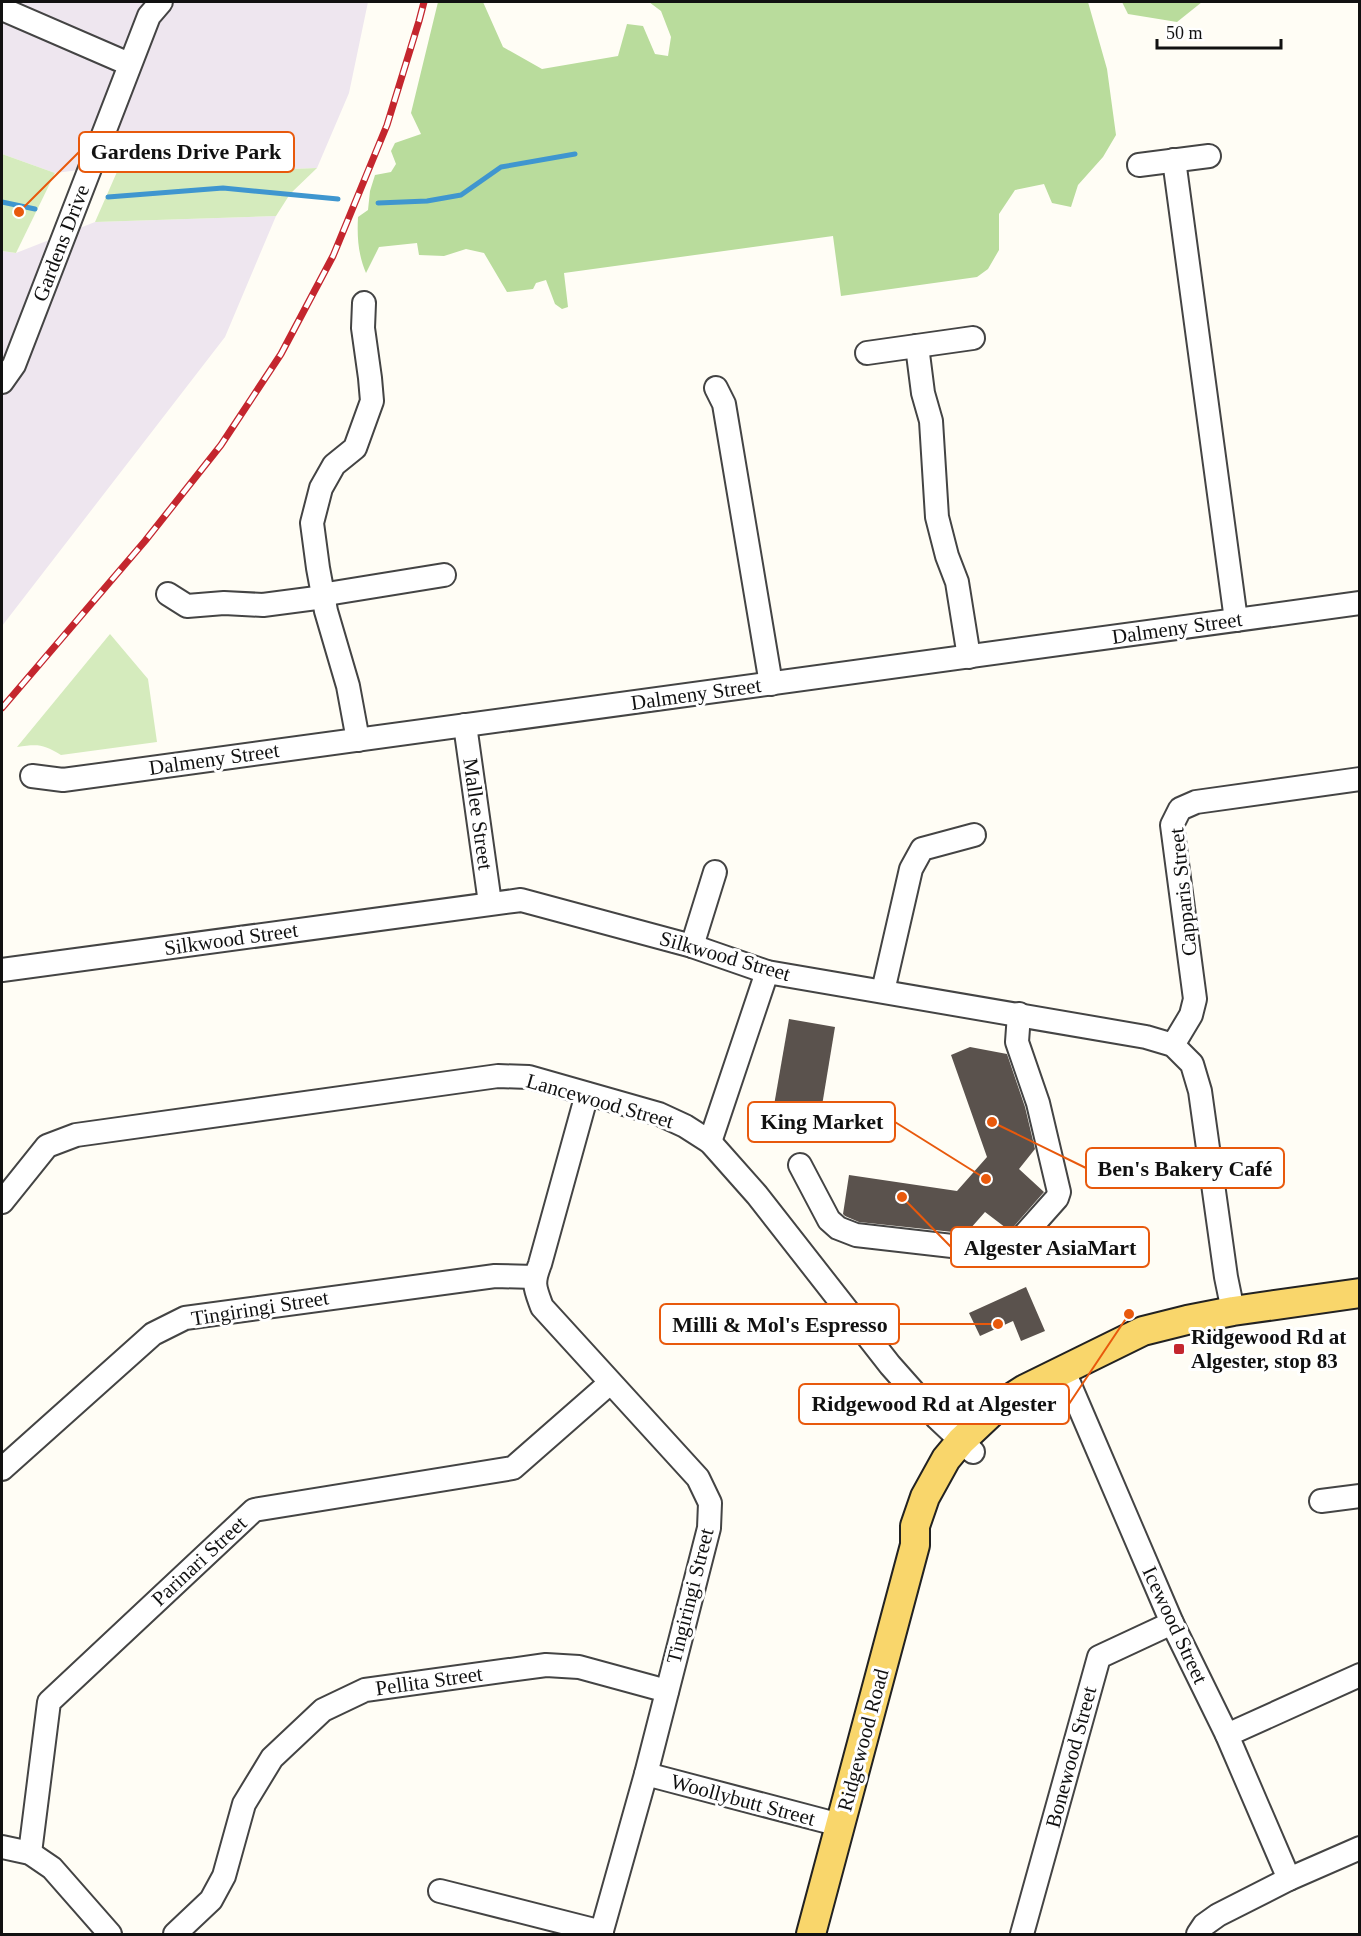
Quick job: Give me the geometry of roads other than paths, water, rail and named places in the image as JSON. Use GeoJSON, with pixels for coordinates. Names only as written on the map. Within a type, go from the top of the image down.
{"type":"FeatureCollection","features":[{"type":"Feature","properties":{"kind":"main road","name":"Ridgewood Road"},"geometry":{"type":"LineString","coordinates":[[811,1935],[915,1545],[915,1526],[925,1497],[946,1459],[967,1447],[997,1407],[1025,1389],[1066,1377],[1143,1331],[1233,1311],[1359,1293]]}},
{"type":"Feature","properties":{"kind":"street","name":"Gardens Drive"},"geometry":{"type":"LineString","coordinates":[[2,382],[14,365],[149,16],[161,2]]}},
{"type":"Feature","properties":{"kind":"street"},"geometry":{"type":"LineString","coordinates":[[2,9],[129,64]]}},
{"type":"Feature","properties":{"kind":"street"},"geometry":{"type":"LineString","coordinates":[[1139,165],[1209,156]]}},
{"type":"Feature","properties":{"kind":"street"},"geometry":{"type":"LineString","coordinates":[[1174,160],[1236,620]]}},
{"type":"Feature","properties":{"kind":"street"},"geometry":{"type":"LineString","coordinates":[[358,740],[348,686],[324,597],[312,523],[321,488],[334,465],[356,448],[372,400],[363,328],[364,303]]}},
{"type":"Feature","properties":{"kind":"street"},"geometry":{"type":"LineString","coordinates":[[867,352],[973,338]]}},
{"type":"Feature","properties":{"kind":"street"},"geometry":{"type":"LineString","coordinates":[[917,345],[923,393],[931,420],[938,517],[947,556],[957,582],[969,657]]}},
{"type":"Feature","properties":{"kind":"street"},"geometry":{"type":"LineString","coordinates":[[716,388],[724,404],[771,684]]}},
{"type":"Feature","properties":{"kind":"street"},"geometry":{"type":"LineString","coordinates":[[168,594],[187,606],[225,603],[263,605],[324,597],[333,593],[444,575]]}},
{"type":"Feature","properties":{"kind":"street","name":"Dalmeny Street"},"geometry":{"type":"LineString","coordinates":[[32,776],[63,780],[1359,603]]}},
{"type":"Feature","properties":{"kind":"street","name":"Mallee Street"},"geometry":{"type":"LineString","coordinates":[[465,725],[490,903]]}},
{"type":"Feature","properties":{"kind":"street","name":"Capparis Street"},"geometry":{"type":"LineString","coordinates":[[1173,1045],[1191,1015],[1195,999],[1172,825],[1180,809],[1196,802],[1359,779]]}},
{"type":"Feature","properties":{"kind":"street"},"geometry":{"type":"LineString","coordinates":[[883,991],[911,869],[922,849],[975,835]]}},
{"type":"Feature","properties":{"kind":"street"},"geometry":{"type":"LineString","coordinates":[[692,946],[715,872]]}},
{"type":"Feature","properties":{"kind":"street","name":"Silkwood Street"},"geometry":{"type":"LineString","coordinates":[[2,970],[521,900],[692,946],[767,972],[1019,1014],[1146,1037],[1173,1045]]}},
{"type":"Feature","properties":{"kind":"street"},"geometry":{"type":"LineString","coordinates":[[710,1142],[767,972]]}},
{"type":"Feature","properties":{"kind":"street"},"geometry":{"type":"LineString","coordinates":[[800,1165],[829,1220],[838,1228],[856,1235],[987,1250],[1004,1249],[1017,1243],[1057,1198],[1059,1192],[1038,1103],[1017,1042],[1019,1014]]}},
{"type":"Feature","properties":{"kind":"street"},"geometry":{"type":"LineString","coordinates":[[1173,1045],[1191,1064],[1200,1091],[1226,1277],[1233,1311]]}},
{"type":"Feature","properties":{"kind":"street","name":"Lancewood Street"},"geometry":{"type":"LineString","coordinates":[[2,1202],[47,1146],[76,1135],[498,1076],[529,1077],[659,1114],[685,1126],[710,1142],[757,1195],[890,1365],[937,1418],[967,1447]]}},
{"type":"Feature","properties":{"kind":"street"},"geometry":{"type":"LineString","coordinates":[[538,1270],[587,1094]]}},
{"type":"Feature","properties":{"kind":"street","name":"Tingiringi Street"},"geometry":{"type":"LineString","coordinates":[[3,1464],[153,1334],[185,1318],[538,1270],[534,1288],[543,1307],[698,1478],[710,1503],[709,1528],[646,1774],[601,1933]]}},
{"type":"Feature","properties":{"kind":"street","name":"Icewood Street"},"geometry":{"type":"LineString","coordinates":[[1066,1377],[1172,1623],[1227,1735],[1289,1879]]}},
{"type":"Feature","properties":{"kind":"street","name":"Parinari Street"},"geometry":{"type":"LineString","coordinates":[[30,1853],[49,1702],[254,1510],[513,1468],[610,1383]]}},
{"type":"Feature","properties":{"kind":"street"},"geometry":{"type":"LineString","coordinates":[[1322,1501],[1359,1496]]}},
{"type":"Feature","properties":{"kind":"street","name":"Bonewood Street"},"geometry":{"type":"LineString","coordinates":[[1022,1935],[1099,1656],[1172,1623]]}},
{"type":"Feature","properties":{"kind":"street","name":"Pellita Street"},"geometry":{"type":"LineString","coordinates":[[175,1935],[211,1900],[216,1892],[224,1876],[244,1804],[272,1758],[323,1710],[365,1690],[546,1665],[579,1667],[667,1692]]}},
{"type":"Feature","properties":{"kind":"street"},"geometry":{"type":"LineString","coordinates":[[1227,1735],[1359,1675]]}},
{"type":"Feature","properties":{"kind":"street","name":"Woollybutt Street"},"geometry":{"type":"LineString","coordinates":[[646,1774],[840,1825]]}},
{"type":"Feature","properties":{"kind":"street"},"geometry":{"type":"LineString","coordinates":[[2,1846],[30,1853],[52,1868],[110,1935]]}},
{"type":"Feature","properties":{"kind":"street"},"geometry":{"type":"LineString","coordinates":[[1198,1935],[1204,1925],[1218,1915],[1289,1879],[1359,1848]]}},
{"type":"Feature","properties":{"kind":"street"},"geometry":{"type":"LineString","coordinates":[[440,1891],[601,1933]]}},
{"type":"Feature","properties":{"kind":"waterway"},"geometry":{"type":"LineString","coordinates":[[378,203],[427,201],[461,195],[501,167],[575,154]]}},
{"type":"Feature","properties":{"kind":"waterway"},"geometry":{"type":"LineString","coordinates":[[108,197],[223,188],[338,199]]}},
{"type":"Feature","properties":{"kind":"waterway"},"geometry":{"type":"LineString","coordinates":[[2,202],[35,209]]}},
{"type":"Feature","properties":{"kind":"railway"},"geometry":{"type":"LineString","coordinates":[[2,708],[145,541],[221,445],[281,354],[333,256],[387,125],[424,2]]}},
{"type":"Feature","properties":{"kind":"place","name":"Gardens Drive Park"},"geometry":{"type":"Point","coordinates":[19,212]}},
{"type":"Feature","properties":{"kind":"place","name":"Ben's Bakery Café"},"geometry":{"type":"Point","coordinates":[992,1122]}},
{"type":"Feature","properties":{"kind":"place","name":"King Market"},"geometry":{"type":"Point","coordinates":[986,1179]}},
{"type":"Feature","properties":{"kind":"place","name":"Algester AsiaMart"},"geometry":{"type":"Point","coordinates":[902,1197]}},
{"type":"Feature","properties":{"kind":"place","name":"Ridgewood Rd at Algester"},"geometry":{"type":"Point","coordinates":[1129,1314]}},
{"type":"Feature","properties":{"kind":"place","name":"Milli & Mol's Espresso"},"geometry":{"type":"Point","coordinates":[998,1324]}},
{"type":"Feature","properties":{"kind":"place","name":"Ridgewood Rd at Algester, stop 83"},"geometry":{"type":"Point","coordinates":[1179,1349]}}]}
